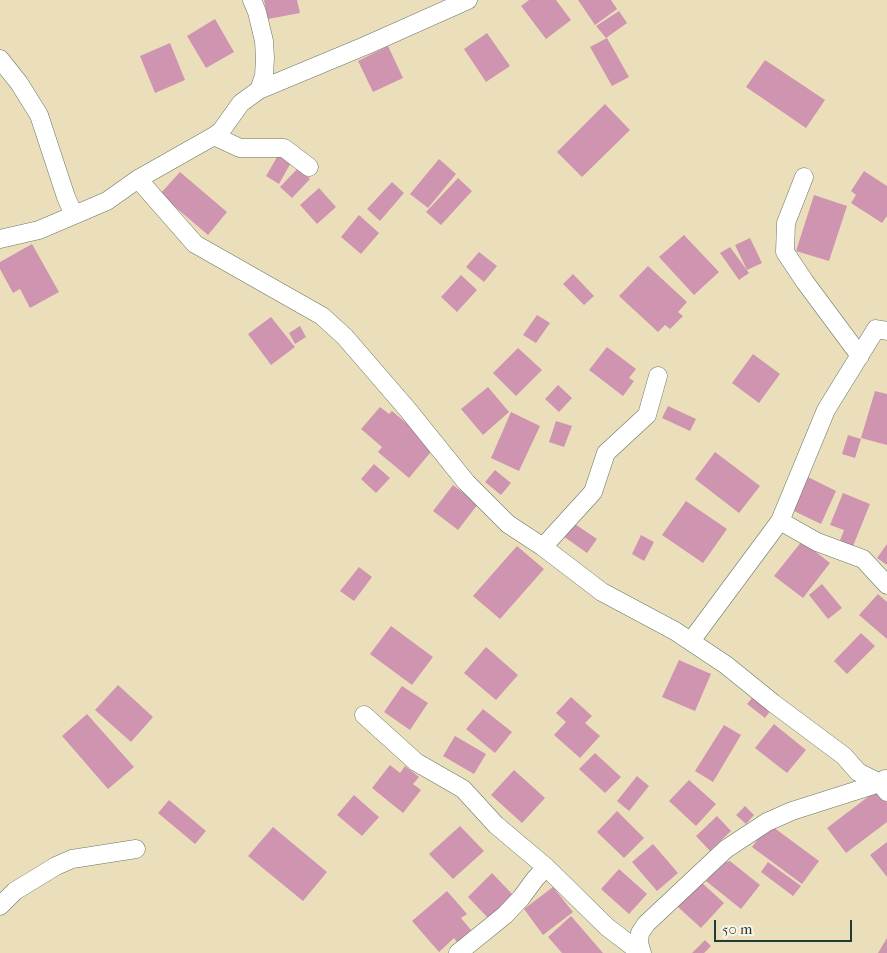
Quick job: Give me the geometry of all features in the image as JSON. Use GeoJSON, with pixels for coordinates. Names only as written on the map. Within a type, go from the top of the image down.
{"type":"FeatureCollection","features":[{"type":"Feature","properties":{"kind":"street"},"geometry":{"type":"LineString","coordinates":[[252,0],[257,12],[264,42],[264,76],[259,90]]}},
{"type":"Feature","properties":{"kind":"street"},"geometry":{"type":"LineString","coordinates":[[0,239],[39,230],[107,201],[138,179],[214,136],[241,103],[259,90],[468,0]]}},
{"type":"Feature","properties":{"kind":"street"},"geometry":{"type":"LineString","coordinates":[[0,59],[39,114],[63,189],[74,215]]}},
{"type":"Feature","properties":{"kind":"street"},"geometry":{"type":"LineString","coordinates":[[214,136],[240,148],[284,148],[309,167]]}},
{"type":"Feature","properties":{"kind":"street"},"geometry":{"type":"LineString","coordinates":[[804,177],[786,222],[785,252],[860,356]]}},
{"type":"Feature","properties":{"kind":"street"},"geometry":{"type":"LineString","coordinates":[[138,179],[195,244],[322,316],[345,336],[466,482],[508,524],[543,547],[602,592],[675,631],[726,665],[844,756],[858,772],[885,784]]}},
{"type":"Feature","properties":{"kind":"street"},"geometry":{"type":"LineString","coordinates":[[691,641],[780,521],[826,410],[876,329],[887,331]]}},
{"type":"Feature","properties":{"kind":"street"},"geometry":{"type":"LineString","coordinates":[[543,547],[592,492],[606,453],[647,415],[658,376]]}},
{"type":"Feature","properties":{"kind":"street"},"geometry":{"type":"LineString","coordinates":[[780,521],[817,542],[863,560],[887,585]]}},
{"type":"Feature","properties":{"kind":"street"},"geometry":{"type":"LineString","coordinates":[[364,715],[416,762],[463,789],[496,825],[546,867],[607,927],[641,953]]}},
{"type":"Feature","properties":{"kind":"street"},"geometry":{"type":"LineString","coordinates":[[641,953],[640,933],[646,924],[726,848],[767,822],[792,811],[885,784]]}},
{"type":"Feature","properties":{"kind":"street"},"geometry":{"type":"LineString","coordinates":[[0,906],[15,891],[56,866],[72,859],[136,849]]}},
{"type":"Feature","properties":{"kind":"street"},"geometry":{"type":"LineString","coordinates":[[458,953],[505,915],[546,867]]}},
{"type":"Feature","properties":{"kind":"building"},"geometry":{"type":"Polygon","coordinates":[[[264,0],[297,0],[300,13],[268,19],[264,0]]]}},
{"type":"Feature","properties":{"kind":"building"},"geometry":{"type":"Polygon","coordinates":[[[529,0],[556,0],[571,20],[546,39],[521,6],[529,0]]]}},
{"type":"Feature","properties":{"kind":"building"},"geometry":{"type":"Polygon","coordinates":[[[578,0],[611,0],[617,9],[595,25],[578,0]]]}},
{"type":"Feature","properties":{"kind":"building"},"geometry":{"type":"Polygon","coordinates":[[[619,11],[627,23],[606,38],[596,26],[619,11]]]}},
{"type":"Feature","properties":{"kind":"building"},"geometry":{"type":"Polygon","coordinates":[[[215,19],[234,52],[206,68],[187,36],[215,19]]]}},
{"type":"Feature","properties":{"kind":"building"},"geometry":{"type":"Polygon","coordinates":[[[487,33],[510,66],[486,82],[464,49],[487,33]]]}},
{"type":"Feature","properties":{"kind":"building"},"geometry":{"type":"Polygon","coordinates":[[[607,38],[629,77],[612,86],[590,47],[607,38]]]}},
{"type":"Feature","properties":{"kind":"building"},"geometry":{"type":"Polygon","coordinates":[[[170,43],[185,80],[155,93],[140,56],[170,43]]]}},
{"type":"Feature","properties":{"kind":"building"},"geometry":{"type":"Polygon","coordinates":[[[388,46],[403,78],[373,92],[358,61],[388,46]]]}},
{"type":"Feature","properties":{"kind":"building"},"geometry":{"type":"Polygon","coordinates":[[[765,60],[825,100],[806,128],[746,87],[765,60]]]}},
{"type":"Feature","properties":{"kind":"building"},"geometry":{"type":"Polygon","coordinates":[[[605,104],[630,130],[582,177],[557,152],[605,104]]]}},
{"type":"Feature","properties":{"kind":"building"},"geometry":{"type":"Polygon","coordinates":[[[280,152],[293,159],[279,184],[266,176],[280,152]]]}},
{"type":"Feature","properties":{"kind":"building"},"geometry":{"type":"Polygon","coordinates":[[[439,159],[456,174],[428,208],[410,194],[439,159]]]}},
{"type":"Feature","properties":{"kind":"building"},"geometry":{"type":"Polygon","coordinates":[[[298,168],[310,179],[292,198],[280,187],[298,168]]]}},
{"type":"Feature","properties":{"kind":"building"},"geometry":{"type":"Polygon","coordinates":[[[864,171],[887,186],[887,216],[882,223],[851,203],[856,195],[851,191],[864,171]]]}},
{"type":"Feature","properties":{"kind":"building"},"geometry":{"type":"Polygon","coordinates":[[[180,172],[227,212],[208,235],[160,194],[180,172]]]}},
{"type":"Feature","properties":{"kind":"building"},"geometry":{"type":"Polygon","coordinates":[[[458,178],[472,191],[441,225],[426,212],[458,178]]]}},
{"type":"Feature","properties":{"kind":"building"},"geometry":{"type":"Polygon","coordinates":[[[392,182],[404,193],[380,221],[367,209],[392,182]]]}},
{"type":"Feature","properties":{"kind":"building"},"geometry":{"type":"Polygon","coordinates":[[[319,188],[336,207],[317,224],[300,205],[319,188]]]}},
{"type":"Feature","properties":{"kind":"building"},"geometry":{"type":"Polygon","coordinates":[[[814,195],[847,206],[829,261],[796,251],[814,195]]]}},
{"type":"Feature","properties":{"kind":"building"},"geometry":{"type":"Polygon","coordinates":[[[359,215],[379,233],[361,254],[341,237],[359,215]]]}},
{"type":"Feature","properties":{"kind":"building"},"geometry":{"type":"Polygon","coordinates":[[[684,235],[719,272],[694,295],[659,257],[684,235]]]}},
{"type":"Feature","properties":{"kind":"building"},"geometry":{"type":"Polygon","coordinates":[[[750,238],[762,263],[747,270],[735,245],[750,238]]]}},
{"type":"Feature","properties":{"kind":"building"},"geometry":{"type":"Polygon","coordinates":[[[32,244],[59,292],[30,308],[20,289],[13,293],[0,269],[0,262],[32,244]]]}},
{"type":"Feature","properties":{"kind":"building"},"geometry":{"type":"Polygon","coordinates":[[[730,247],[749,273],[739,280],[720,253],[730,247]]]}},
{"type":"Feature","properties":{"kind":"building"},"geometry":{"type":"Polygon","coordinates":[[[479,252],[497,266],[484,282],[466,267],[479,252]]]}},
{"type":"Feature","properties":{"kind":"building"},"geometry":{"type":"Polygon","coordinates":[[[648,266],[687,302],[678,312],[683,316],[670,329],[665,325],[658,332],[619,296],[648,266]]]}},
{"type":"Feature","properties":{"kind":"building"},"geometry":{"type":"Polygon","coordinates":[[[573,274],[594,296],[584,305],[563,284],[573,274]]]}},
{"type":"Feature","properties":{"kind":"building"},"geometry":{"type":"Polygon","coordinates":[[[461,275],[477,290],[457,312],[441,297],[461,275]]]}},
{"type":"Feature","properties":{"kind":"building"},"geometry":{"type":"Polygon","coordinates":[[[537,315],[550,323],[536,343],[523,335],[537,315]]]}},
{"type":"Feature","properties":{"kind":"building"},"geometry":{"type":"Polygon","coordinates":[[[271,317],[295,347],[271,365],[248,334],[271,317]]]}},
{"type":"Feature","properties":{"kind":"building"},"geometry":{"type":"Polygon","coordinates":[[[300,326],[306,337],[295,344],[289,333],[300,326]]]}},
{"type":"Feature","properties":{"kind":"building"},"geometry":{"type":"Polygon","coordinates":[[[607,347],[636,369],[629,378],[634,381],[623,396],[589,370],[607,347]]]}},
{"type":"Feature","properties":{"kind":"building"},"geometry":{"type":"Polygon","coordinates":[[[518,348],[542,370],[516,396],[493,373],[518,348]]]}},
{"type":"Feature","properties":{"kind":"building"},"geometry":{"type":"Polygon","coordinates":[[[753,354],[780,374],[759,403],[732,383],[753,354]]]}},
{"type":"Feature","properties":{"kind":"building"},"geometry":{"type":"Polygon","coordinates":[[[558,385],[572,398],[559,412],[545,399],[558,385]]]}},
{"type":"Feature","properties":{"kind":"building"},"geometry":{"type":"Polygon","coordinates":[[[488,387],[509,412],[483,435],[461,409],[488,387]]]}},
{"type":"Feature","properties":{"kind":"building"},"geometry":{"type":"Polygon","coordinates":[[[875,391],[887,394],[887,445],[861,438],[875,391]]]}},
{"type":"Feature","properties":{"kind":"building"},"geometry":{"type":"Polygon","coordinates":[[[668,406],[696,419],[690,431],[662,418],[668,406]]]}},
{"type":"Feature","properties":{"kind":"building"},"geometry":{"type":"Polygon","coordinates":[[[380,407],[389,414],[392,411],[435,447],[409,478],[378,452],[382,447],[361,429],[380,407]]]}},
{"type":"Feature","properties":{"kind":"building"},"geometry":{"type":"Polygon","coordinates":[[[511,412],[540,426],[519,471],[491,458],[511,412]]]}},
{"type":"Feature","properties":{"kind":"building"},"geometry":{"type":"Polygon","coordinates":[[[556,421],[572,426],[564,447],[549,442],[556,421]]]}},
{"type":"Feature","properties":{"kind":"building"},"geometry":{"type":"Polygon","coordinates":[[[848,435],[861,439],[855,458],[842,454],[848,435]]]}},
{"type":"Feature","properties":{"kind":"building"},"geometry":{"type":"Polygon","coordinates":[[[715,452],[760,486],[739,513],[695,479],[715,452]]]}},
{"type":"Feature","properties":{"kind":"building"},"geometry":{"type":"Polygon","coordinates":[[[374,464],[390,478],[376,493],[361,479],[374,464]]]}},
{"type":"Feature","properties":{"kind":"building"},"geometry":{"type":"Polygon","coordinates":[[[495,470],[511,483],[501,495],[485,482],[495,470]]]}},
{"type":"Feature","properties":{"kind":"building"},"geometry":{"type":"Polygon","coordinates":[[[806,476],[836,491],[821,524],[790,509],[806,476]]]}},
{"type":"Feature","properties":{"kind":"building"},"geometry":{"type":"Polygon","coordinates":[[[453,485],[478,504],[458,530],[433,511],[453,485]]]}},
{"type":"Feature","properties":{"kind":"building"},"geometry":{"type":"Polygon","coordinates":[[[843,493],[870,504],[851,551],[838,546],[844,530],[830,525],[843,493]]]}},
{"type":"Feature","properties":{"kind":"building"},"geometry":{"type":"Polygon","coordinates":[[[686,501],[727,529],[703,563],[662,535],[686,501]]]}},
{"type":"Feature","properties":{"kind":"building"},"geometry":{"type":"Polygon","coordinates":[[[572,522],[597,539],[587,553],[563,536],[572,522]]]}},
{"type":"Feature","properties":{"kind":"building"},"geometry":{"type":"Polygon","coordinates":[[[641,535],[654,542],[644,561],[632,554],[641,535]]]}},
{"type":"Feature","properties":{"kind":"building"},"geometry":{"type":"Polygon","coordinates":[[[802,541],[830,563],[803,598],[774,576],[802,541]]]}},
{"type":"Feature","properties":{"kind":"building"},"geometry":{"type":"Polygon","coordinates":[[[887,544],[887,565],[877,558],[887,544]]]}},
{"type":"Feature","properties":{"kind":"building"},"geometry":{"type":"Polygon","coordinates":[[[517,546],[544,569],[500,619],[473,596],[517,546]]]}},
{"type":"Feature","properties":{"kind":"building"},"geometry":{"type":"Polygon","coordinates":[[[359,567],[372,577],[354,601],[340,591],[359,567]]]}},
{"type":"Feature","properties":{"kind":"building"},"geometry":{"type":"Polygon","coordinates":[[[822,584],[842,608],[828,619],[809,595],[822,584]]]}},
{"type":"Feature","properties":{"kind":"building"},"geometry":{"type":"Polygon","coordinates":[[[878,594],[887,602],[887,639],[859,615],[878,594]]]}},
{"type":"Feature","properties":{"kind":"building"},"geometry":{"type":"Polygon","coordinates":[[[391,626],[433,657],[412,685],[370,654],[391,626]]]}},
{"type":"Feature","properties":{"kind":"building"},"geometry":{"type":"Polygon","coordinates":[[[861,633],[875,646],[847,674],[834,661],[861,633]]]}},
{"type":"Feature","properties":{"kind":"building"},"geometry":{"type":"Polygon","coordinates":[[[486,647],[518,675],[496,700],[464,673],[486,647]]]}},
{"type":"Feature","properties":{"kind":"building"},"geometry":{"type":"Polygon","coordinates":[[[679,660],[711,674],[695,711],[662,697],[679,660]]]}},
{"type":"Feature","properties":{"kind":"building"},"geometry":{"type":"Polygon","coordinates":[[[118,685],[153,717],[131,742],[95,710],[118,685]]]}},
{"type":"Feature","properties":{"kind":"building"},"geometry":{"type":"Polygon","coordinates":[[[402,686],[428,703],[410,730],[384,712],[402,686]]]}},
{"type":"Feature","properties":{"kind":"building"},"geometry":{"type":"Polygon","coordinates":[[[756,693],[774,706],[765,718],[747,704],[756,693]]]}},
{"type":"Feature","properties":{"kind":"building"},"geometry":{"type":"Polygon","coordinates":[[[571,697],[592,716],[585,723],[600,736],[580,758],[554,735],[566,722],[556,713],[571,697]]]}},
{"type":"Feature","properties":{"kind":"building"},"geometry":{"type":"Polygon","coordinates":[[[483,709],[512,732],[495,753],[466,729],[483,709]]]}},
{"type":"Feature","properties":{"kind":"building"},"geometry":{"type":"Polygon","coordinates":[[[87,714],[134,767],[108,789],[62,736],[87,714]]]}},
{"type":"Feature","properties":{"kind":"building"},"geometry":{"type":"Polygon","coordinates":[[[774,724],[806,750],[787,773],[755,748],[774,724]]]}},
{"type":"Feature","properties":{"kind":"building"},"geometry":{"type":"Polygon","coordinates":[[[724,725],[741,735],[713,782],[695,771],[724,725]]]}},
{"type":"Feature","properties":{"kind":"building"},"geometry":{"type":"Polygon","coordinates":[[[455,736],[486,754],[474,774],[443,756],[455,736]]]}},
{"type":"Feature","properties":{"kind":"building"},"geometry":{"type":"Polygon","coordinates":[[[595,753],[621,777],[605,793],[579,769],[595,753]]]}},
{"type":"Feature","properties":{"kind":"building"},"geometry":{"type":"Polygon","coordinates":[[[390,765],[400,773],[405,766],[419,777],[413,784],[421,790],[403,813],[372,788],[390,765]]]}},
{"type":"Feature","properties":{"kind":"building"},"geometry":{"type":"Polygon","coordinates":[[[514,770],[545,798],[522,823],[491,795],[514,770]]]}},
{"type":"Feature","properties":{"kind":"building"},"geometry":{"type":"Polygon","coordinates":[[[637,776],[649,786],[629,811],[617,801],[637,776]]]}},
{"type":"Feature","properties":{"kind":"building"},"geometry":{"type":"Polygon","coordinates":[[[689,780],[716,804],[696,826],[669,801],[689,780]]]}},
{"type":"Feature","properties":{"kind":"building"},"geometry":{"type":"Polygon","coordinates":[[[877,790],[887,803],[887,822],[846,853],[827,828],[877,790]]]}},
{"type":"Feature","properties":{"kind":"building"},"geometry":{"type":"Polygon","coordinates":[[[354,795],[379,817],[362,836],[337,815],[354,795]]]}},
{"type":"Feature","properties":{"kind":"building"},"geometry":{"type":"Polygon","coordinates":[[[169,800],[206,831],[195,844],[158,813],[169,800]]]}},
{"type":"Feature","properties":{"kind":"building"},"geometry":{"type":"Polygon","coordinates":[[[745,806],[754,815],[746,824],[736,815],[745,806]]]}},
{"type":"Feature","properties":{"kind":"building"},"geometry":{"type":"Polygon","coordinates":[[[617,811],[644,838],[624,858],[597,832],[617,811]]]}},
{"type":"Feature","properties":{"kind":"building"},"geometry":{"type":"Polygon","coordinates":[[[717,816],[731,831],[710,851],[696,836],[717,816]]]}},
{"type":"Feature","properties":{"kind":"building"},"geometry":{"type":"Polygon","coordinates":[[[769,824],[819,861],[802,884],[752,847],[769,824]]]}},
{"type":"Feature","properties":{"kind":"building"},"geometry":{"type":"Polygon","coordinates":[[[460,826],[484,851],[453,879],[429,854],[460,826]]]}},
{"type":"Feature","properties":{"kind":"building"},"geometry":{"type":"Polygon","coordinates":[[[273,827],[327,872],[303,901],[248,856],[273,827]]]}},
{"type":"Feature","properties":{"kind":"building"},"geometry":{"type":"Polygon","coordinates":[[[887,842],[887,877],[870,855],[887,842]]]}},
{"type":"Feature","properties":{"kind":"building"},"geometry":{"type":"Polygon","coordinates":[[[653,844],[678,873],[657,891],[632,862],[653,844]]]}},
{"type":"Feature","properties":{"kind":"building"},"geometry":{"type":"Polygon","coordinates":[[[730,861],[760,885],[741,909],[706,881],[720,864],[730,861]]]}},
{"type":"Feature","properties":{"kind":"building"},"geometry":{"type":"Polygon","coordinates":[[[768,862],[801,886],[793,896],[761,872],[768,862]]]}},
{"type":"Feature","properties":{"kind":"building"},"geometry":{"type":"Polygon","coordinates":[[[619,869],[647,894],[629,914],[601,889],[619,869]]]}},
{"type":"Feature","properties":{"kind":"building"},"geometry":{"type":"Polygon","coordinates":[[[492,873],[513,895],[489,919],[468,897],[492,873]]]}},
{"type":"Feature","properties":{"kind":"building"},"geometry":{"type":"Polygon","coordinates":[[[701,882],[724,903],[701,928],[678,907],[701,882]]]}},
{"type":"Feature","properties":{"kind":"building"},"geometry":{"type":"Polygon","coordinates":[[[553,887],[573,912],[543,935],[524,909],[553,887]]]}},
{"type":"Feature","properties":{"kind":"building"},"geometry":{"type":"Polygon","coordinates":[[[447,891],[467,914],[461,918],[471,930],[457,942],[454,938],[439,952],[412,921],[447,891]]]}},
{"type":"Feature","properties":{"kind":"building"},"geometry":{"type":"Polygon","coordinates":[[[571,916],[603,953],[562,953],[548,937],[571,916]]]}},
{"type":"Feature","properties":{"kind":"building"},"geometry":{"type":"Polygon","coordinates":[[[887,938],[887,953],[878,953],[887,938]]]}},
{"type":"Feature","properties":{"kind":"building"},"geometry":{"type":"Polygon","coordinates":[[[705,940],[711,946],[704,953],[692,953],[705,940]]]}}]}
